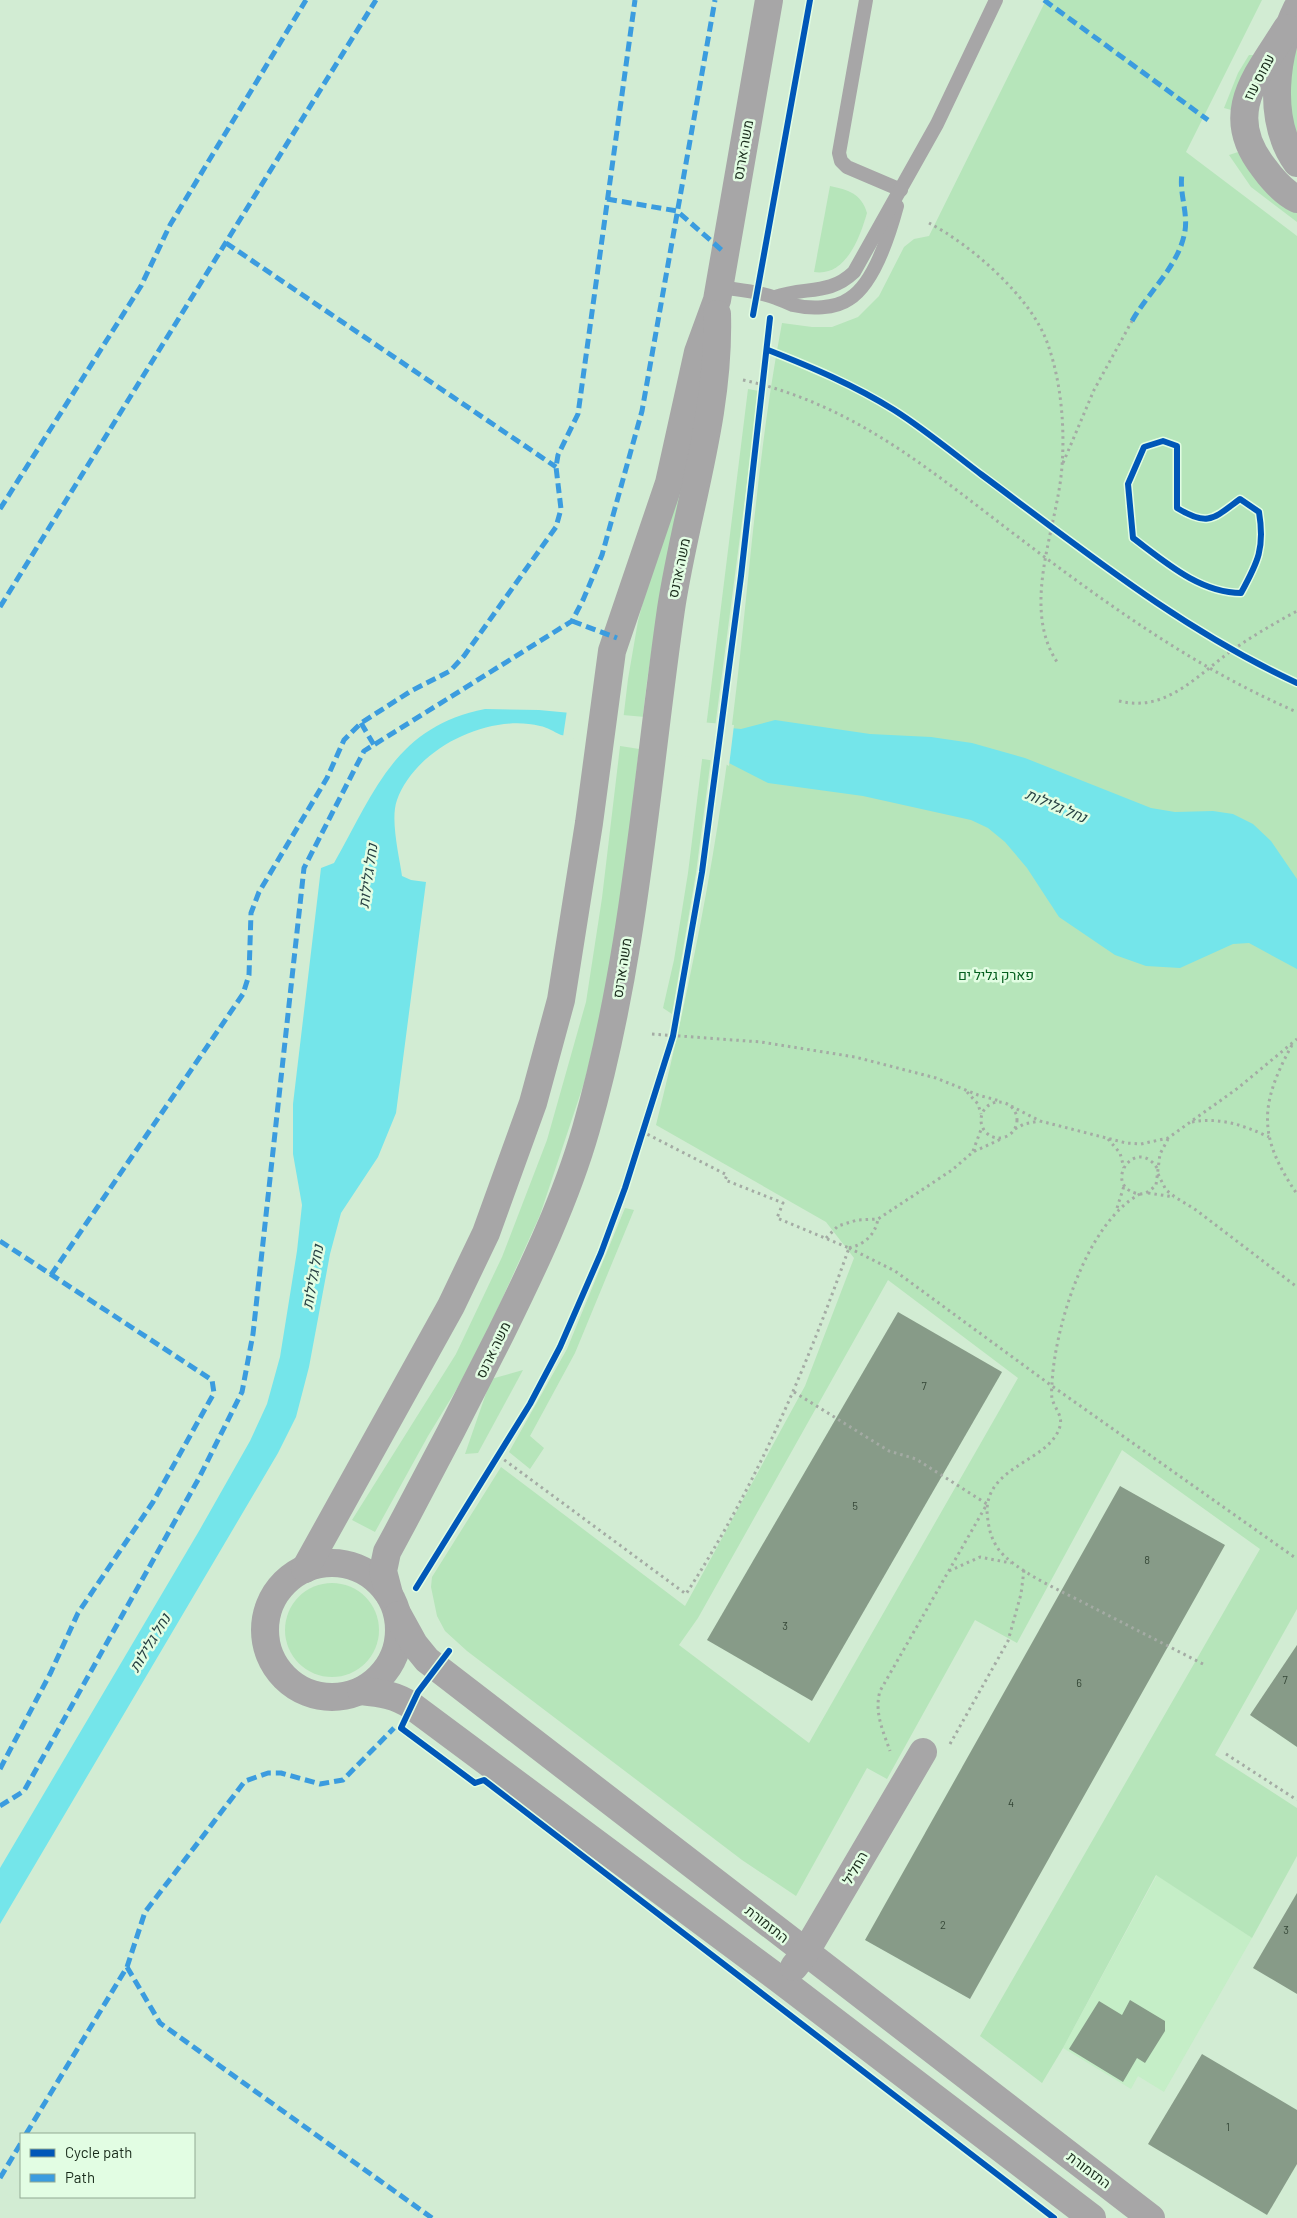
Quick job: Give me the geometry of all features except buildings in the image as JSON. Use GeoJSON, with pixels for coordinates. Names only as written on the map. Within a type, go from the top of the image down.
{"type":"FeatureCollection","features":[{"type":"Feature","properties":{"kind":"street","name":"משה ארנס"},"geometry":{"type":"LineString","coordinates":[[305,1569],[451,1306],[486,1233],[533,1103],[561,1000],[589,823],[612,651],[669,483],[698,352],[718,294],[769,0]]}},
{"type":"Feature","properties":{"kind":"street"},"geometry":{"type":"LineString","coordinates":[[1292,18],[1280,63],[1277,99],[1280,120],[1289,152],[1297,163]]}},
{"type":"Feature","properties":{"kind":"street","name":"עמוס עוז"},"geometry":{"type":"LineString","coordinates":[[1292,18],[1252,83],[1244,105],[1244,128],[1251,151],[1267,172],[1297,199]]}},
{"type":"Feature","properties":{"kind":"street","name":"משה ארנס"},"geometry":{"type":"LineString","coordinates":[[394,1605],[384,1571],[386,1552],[456,1424],[524,1286],[556,1211],[585,1131],[615,1013],[643,830],[664,658],[676,578],[697,489],[718,356],[718,294]]}},
{"type":"Feature","properties":{"kind":"street"},"geometry":{"type":"LineString","coordinates":[[334,1562],[355,1566],[375,1578],[394,1605],[399,1638],[392,1659],[379,1678],[361,1691],[339,1697],[317,1696],[290,1682],[280,1673],[269,1653],[265,1632],[267,1610],[277,1591],[293,1575],[312,1565],[334,1562]]}},
{"type":"Feature","properties":{"kind":"street","name":"התזמורת"},"geometry":{"type":"LineString","coordinates":[[394,1605],[414,1644],[427,1660],[805,1953],[1152,2218]]}},
{"type":"Feature","properties":{"kind":"street"},"geometry":{"type":"LineString","coordinates":[[361,1691],[385,1694],[402,1699],[782,1982],[1092,2218]]}},
{"type":"Feature","properties":{"kind":"street","name":"החליל"},"geometry":{"type":"LineString","coordinates":[[782,1982],[805,1953],[906,1781],[936,1749]]}},
{"type":"Feature","properties":{"kind":"lane"},"geometry":{"type":"LineString","coordinates":[[866,0],[840,153],[841,161],[847,167],[901,190]]}},
{"type":"Feature","properties":{"kind":"lane"},"geometry":{"type":"LineString","coordinates":[[718,294],[775,297],[793,305],[809,307],[837,305],[850,299],[866,283],[890,232],[901,190],[937,124],[996,0]]}},
{"type":"Feature","properties":{"kind":"path"},"geometry":{"type":"LineString","coordinates":[[929,223],[969,249],[1003,282],[1036,320],[1047,342],[1061,411],[1062,466],[1046,558],[1042,614],[1046,639],[1057,662]]}},
{"type":"Feature","properties":{"kind":"path"},"geometry":{"type":"LineString","coordinates":[[1062,466],[1090,397],[1132,321]]}},
{"type":"Feature","properties":{"kind":"path"},"geometry":{"type":"LineString","coordinates":[[763,394],[765,376]]}},
{"type":"Feature","properties":{"kind":"path"},"geometry":{"type":"LineString","coordinates":[[742,380],[764,384],[834,410],[884,439],[1046,558],[1158,637],[1210,668],[1297,712]]}},
{"type":"Feature","properties":{"kind":"path"},"geometry":{"type":"LineString","coordinates":[[1043,520],[1058,531]]}},
{"type":"Feature","properties":{"kind":"path"},"geometry":{"type":"LineString","coordinates":[[1119,701],[1146,704],[1177,692],[1233,650],[1297,611]]}},
{"type":"Feature","properties":{"kind":"path"},"geometry":{"type":"LineString","coordinates":[[1226,645],[1241,654]]}},
{"type":"Feature","properties":{"kind":"path"},"geometry":{"type":"LineString","coordinates":[[670,1046],[675,1027]]}},
{"type":"Feature","properties":{"kind":"path"},"geometry":{"type":"LineString","coordinates":[[652,1034],[760,1042],[855,1057],[936,1078],[1000,1101],[1040,1121],[1126,1143],[1141,1144],[1168,1138],[1259,1072],[1297,1039]]}},
{"type":"Feature","properties":{"kind":"path"},"geometry":{"type":"LineString","coordinates":[[1293,1042],[1277,1071],[1267,1110],[1269,1137],[1284,1176],[1297,1194]]}},
{"type":"Feature","properties":{"kind":"path"},"geometry":{"type":"LineString","coordinates":[[965,1090],[978,1104],[982,1115],[982,1126],[973,1152]]}},
{"type":"Feature","properties":{"kind":"path"},"geometry":{"type":"LineString","coordinates":[[982,1115],[988,1105],[1000,1101]]}},
{"type":"Feature","properties":{"kind":"path"},"geometry":{"type":"LineString","coordinates":[[1012,1106],[1017,1117],[1015,1129]]}},
{"type":"Feature","properties":{"kind":"path"},"geometry":{"type":"LineString","coordinates":[[1191,1122],[1218,1120],[1249,1128],[1269,1137]]}},
{"type":"Feature","properties":{"kind":"path"},"geometry":{"type":"LineString","coordinates":[[826,1238],[838,1226],[857,1220],[878,1219],[952,1170],[973,1152],[1011,1134],[1015,1129],[1024,1124],[1040,1121]]}},
{"type":"Feature","properties":{"kind":"path"},"geometry":{"type":"LineString","coordinates":[[640,1141],[646,1124]]}},
{"type":"Feature","properties":{"kind":"path"},"geometry":{"type":"LineString","coordinates":[[982,1126],[989,1136],[1001,1138]]}},
{"type":"Feature","properties":{"kind":"path"},"geometry":{"type":"LineString","coordinates":[[643,1132],[727,1175],[725,1180],[783,1203],[777,1218],[849,1248],[895,1272],[1052,1386],[1296,1557]]}},
{"type":"Feature","properties":{"kind":"path"},"geometry":{"type":"LineString","coordinates":[[1104,1136],[1113,1142],[1120,1153],[1124,1168]]}},
{"type":"Feature","properties":{"kind":"path"},"geometry":{"type":"LineString","coordinates":[[1168,1138],[1160,1154],[1157,1168],[1166,1190],[1196,1210],[1297,1287]]}},
{"type":"Feature","properties":{"kind":"path"},"geometry":{"type":"LineString","coordinates":[[1115,1213],[1124,1185],[1122,1174],[1124,1168],[1132,1159],[1144,1157],[1149,1159],[1157,1168]]}},
{"type":"Feature","properties":{"kind":"path"},"geometry":{"type":"LineString","coordinates":[[1146,1193],[1156,1185],[1158,1174]]}},
{"type":"Feature","properties":{"kind":"path"},"geometry":{"type":"LineString","coordinates":[[1124,1185],[1129,1190],[1140,1194]]}},
{"type":"Feature","properties":{"kind":"path"},"geometry":{"type":"LineString","coordinates":[[906,1781],[890,1752],[877,1703],[880,1691],[997,1484],[1008,1472],[1037,1454],[1060,1428],[1061,1420],[1052,1398],[1052,1386],[1061,1331],[1078,1278],[1091,1250],[1115,1213],[1126,1201],[1146,1193],[1175,1197]]}},
{"type":"Feature","properties":{"kind":"path"},"geometry":{"type":"LineString","coordinates":[[849,1248],[860,1246],[872,1235],[878,1219]]}},
{"type":"Feature","properties":{"kind":"path"},"geometry":{"type":"LineString","coordinates":[[499,1456],[686,1594],[708,1562],[751,1483],[794,1392],[849,1248]]}},
{"type":"Feature","properties":{"kind":"path"},"geometry":{"type":"LineString","coordinates":[[794,1392],[889,1451],[916,1459],[987,1504]]}},
{"type":"Feature","properties":{"kind":"path"},"geometry":{"type":"LineString","coordinates":[[494,1464],[504,1448]]}},
{"type":"Feature","properties":{"kind":"path"},"geometry":{"type":"LineString","coordinates":[[987,1504],[990,1534],[998,1550],[1014,1564],[1203,1664]]}},
{"type":"Feature","properties":{"kind":"path"},"geometry":{"type":"LineString","coordinates":[[948,1572],[980,1557],[1014,1564]]}},
{"type":"Feature","properties":{"kind":"path"},"geometry":{"type":"LineString","coordinates":[[936,1749],[1008,1642],[1021,1594],[1024,1570]]}},
{"type":"Feature","properties":{"kind":"path"},"geometry":{"type":"LineString","coordinates":[[1226,1754],[1297,1800]]}},
{"type":"Feature","properties":{"kind":"shaded area"},"geometry":{"type":"Polygon","coordinates":[[[1157,1875],[1252,1938],[1164,2092],[1138,2076],[1131,2089],[1063,2048],[1157,1875]]]}},
{"type":"Feature","properties":{"kind":"green space","name":"פארק גליל ים"},"geometry":{"type":"Polygon","coordinates":[[[1046,0],[1262,0],[1186,152],[1297,236],[1297,1609],[1215,1755],[1297,1808],[1297,1856],[1252,1938],[1156,1875],[1063,2048],[1042,2083],[980,2036],[1260,1549],[1122,1450],[1017,1643],[975,1620],[887,1779],[867,1768],[796,1896],[742,1860],[467,1651],[445,1631],[437,1616],[431,1587],[432,1577],[501,1467],[685,1606],[805,1386],[854,1258],[826,1222],[656,1125],[698,938],[715,843],[736,695],[758,482],[782,323],[812,327],[832,327],[858,317],[879,296],[904,247],[914,239],[929,236],[1046,0]],[[888,1280],[698,1618],[679,1645],[809,1743],[1018,1378],[888,1280]]]}},
{"type":"Feature","properties":{"kind":"green space"},"geometry":{"type":"Polygon","coordinates":[[[1297,46],[1297,148],[1293,136],[1289,97],[1291,71],[1297,46]]]}},
{"type":"Feature","properties":{"kind":"green space"},"geometry":{"type":"Polygon","coordinates":[[[1249,55],[1260,55],[1235,111],[1224,108],[1238,73],[1249,55]]]}},
{"type":"Feature","properties":{"kind":"green space"},"geometry":{"type":"Polygon","coordinates":[[[1238,152],[1256,178],[1297,210],[1297,222],[1251,187],[1229,155],[1238,152]]]}},
{"type":"Feature","properties":{"kind":"green space"},"geometry":{"type":"Polygon","coordinates":[[[830,186],[853,194],[861,201],[867,213],[856,244],[843,262],[825,272],[814,272],[830,186]]]}},
{"type":"Feature","properties":{"kind":"green space"},"geometry":{"type":"Polygon","coordinates":[[[748,389],[759,391],[696,873],[672,1014],[663,1008],[674,960],[688,873],[748,389]]]}},
{"type":"Feature","properties":{"kind":"green space"},"geometry":{"type":"Polygon","coordinates":[[[680,492],[683,493],[658,610],[647,681],[625,869],[604,1003],[585,1080],[540,1215],[472,1364],[428,1436],[375,1532],[352,1520],[456,1354],[502,1257],[547,1140],[586,1002],[602,898],[628,679],[638,621],[649,579],[680,492]]]}},
{"type":"Feature","properties":{"kind":"green space"},"geometry":{"type":"Polygon","coordinates":[[[625,1208],[634,1210],[575,1353],[530,1436],[544,1448],[530,1469],[509,1452],[567,1349],[625,1208]]]}},
{"type":"Feature","properties":{"kind":"green space"},"geometry":{"type":"Polygon","coordinates":[[[523,1370],[478,1453],[465,1454],[491,1379],[523,1370]]]}},
{"type":"Feature","properties":{"kind":"green space"},"geometry":{"type":"Polygon","coordinates":[[[332,1583],[350,1586],[365,1597],[376,1612],[379,1630],[376,1648],[365,1663],[350,1674],[332,1677],[314,1674],[299,1663],[288,1648],[285,1630],[288,1612],[299,1597],[314,1586],[332,1583]]]}},
{"type":"Feature","properties":{"kind":"water","name":"נחל גלילות"},"geometry":{"type":"Polygon","coordinates":[[[485,709],[539,710],[741,729],[775,720],[870,734],[931,737],[972,743],[1025,758],[1151,808],[1175,812],[1213,811],[1233,814],[1253,824],[1271,841],[1297,879],[1297,969],[1249,943],[1233,944],[1180,968],[1146,966],[1115,955],[1059,917],[1027,868],[1005,842],[988,828],[971,820],[863,796],[768,783],[723,760],[561,735],[548,728],[520,723],[498,725],[477,730],[456,739],[436,751],[420,765],[406,782],[397,800],[394,817],[402,876],[411,880],[426,882],[396,1113],[378,1157],[341,1213],[330,1254],[309,1367],[296,1417],[278,1453],[0,1924],[0,1868],[199,1531],[250,1441],[267,1404],[280,1357],[297,1251],[302,1205],[293,1154],[293,1104],[321,868],[334,863],[376,787],[408,747],[429,731],[454,718],[485,709]]]}},
{"type":"Feature","properties":{"kind":"pier"},"geometry":{"type":"Polygon","coordinates":[[[567,710],[734,725],[729,766],[722,762],[563,737],[567,710]]]}},
{"type":"Feature","properties":{"kind":"marked path"},"geometry":{"type":"LineString","coordinates":[[0,509],[141,286],[170,225],[306,0]]}},
{"type":"Feature","properties":{"kind":"marked path"},"geometry":{"type":"LineString","coordinates":[[0,607],[376,0]]}},
{"type":"Feature","properties":{"kind":"marked path"},"geometry":{"type":"LineString","coordinates":[[51,1275],[243,994],[249,975],[251,913],[259,892],[327,778],[344,740],[361,723],[411,691],[450,671],[464,656],[556,527],[561,509],[556,467],[558,455],[578,414],[635,0]]}},
{"type":"Feature","properties":{"kind":"marked path"},"geometry":{"type":"LineString","coordinates":[[0,1806],[24,1791],[199,1478],[242,1392],[253,1334],[304,868],[364,751],[572,621],[602,555],[642,411],[715,0]]}},
{"type":"Feature","properties":{"kind":"marked path"},"geometry":{"type":"LineString","coordinates":[[1044,0],[1208,120]]}},
{"type":"Feature","properties":{"kind":"marked path"},"geometry":{"type":"LineString","coordinates":[[1132,321],[1163,278],[1182,244],[1186,224],[1181,181],[1182,174]]}},
{"type":"Feature","properties":{"kind":"marked path"},"geometry":{"type":"LineString","coordinates":[[607,199],[677,211],[725,253]]}},
{"type":"Feature","properties":{"kind":"marked path"},"geometry":{"type":"LineString","coordinates":[[226,243],[556,467]]}},
{"type":"Feature","properties":{"kind":"marked path"},"geometry":{"type":"LineString","coordinates":[[572,621],[617,638]]}},
{"type":"Feature","properties":{"kind":"marked path"},"geometry":{"type":"LineString","coordinates":[[361,723],[374,745]]}},
{"type":"Feature","properties":{"kind":"marked path"},"geometry":{"type":"LineString","coordinates":[[0,1241],[212,1380],[214,1393],[153,1502],[78,1613],[51,1672],[0,1769]]}},
{"type":"Feature","properties":{"kind":"marked path"},"geometry":{"type":"LineString","coordinates":[[27,2133],[127,1967],[145,1912],[245,1781],[268,1773],[281,1773],[320,1784],[343,1780],[394,1728]]}},
{"type":"Feature","properties":{"kind":"marked path"},"geometry":{"type":"LineString","coordinates":[[127,1967],[160,2023],[432,2218]]}},
{"type":"Feature","properties":{"kind":"marked path"},"geometry":{"type":"LineString","coordinates":[[0,2178],[20,2145]]}},
{"type":"Feature","properties":{"kind":"cycle path"},"geometry":{"type":"LineString","coordinates":[[753,315],[810,0]]}},
{"type":"Feature","properties":{"kind":"cycle path"},"geometry":{"type":"LineString","coordinates":[[416,1588],[530,1404],[560,1347],[601,1253],[625,1188],[673,1036],[702,872],[741,576],[770,318]]}},
{"type":"Feature","properties":{"kind":"cycle path"},"geometry":{"type":"LineString","coordinates":[[768,350],[832,377],[894,410],[1096,560],[1173,614],[1213,639],[1297,683]]}},
{"type":"Feature","properties":{"kind":"cycle path"},"geometry":{"type":"LineString","coordinates":[[1163,441],[1177,446],[1177,508],[1203,519],[1216,516],[1240,499],[1259,512],[1261,525],[1259,554],[1241,593],[1226,592],[1197,582],[1170,566],[1133,538],[1128,484],[1144,447],[1163,441]]}},
{"type":"Feature","properties":{"kind":"cycle path"},"geometry":{"type":"LineString","coordinates":[[449,1651],[418,1692],[401,1728],[475,1783],[484,1780],[1054,2218]]}}]}
